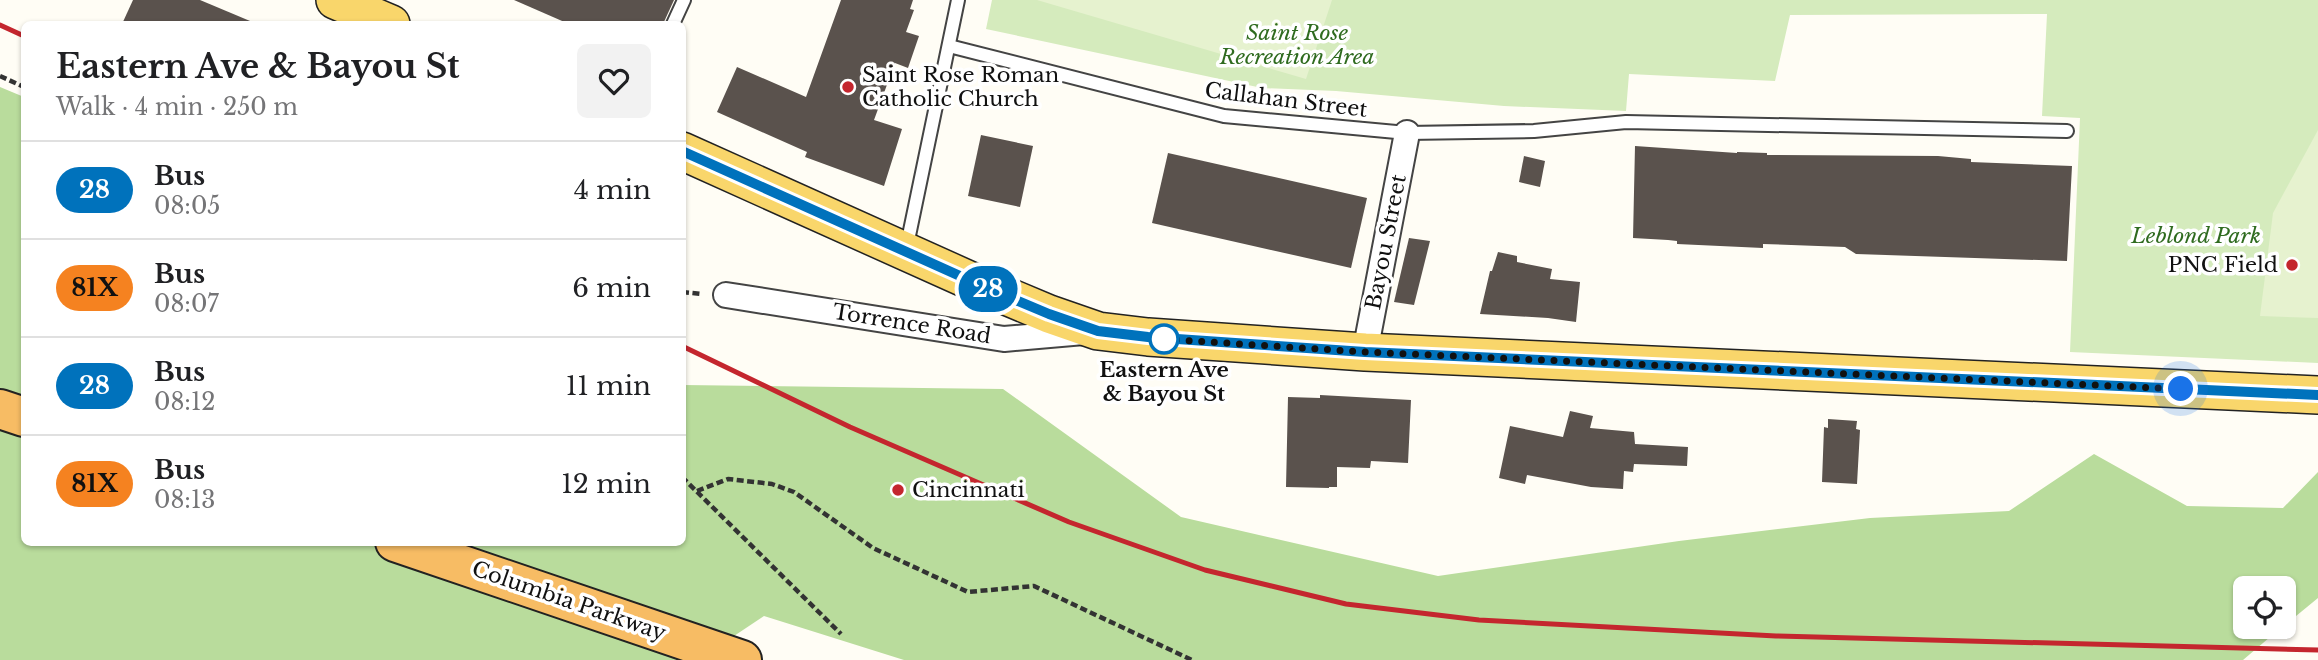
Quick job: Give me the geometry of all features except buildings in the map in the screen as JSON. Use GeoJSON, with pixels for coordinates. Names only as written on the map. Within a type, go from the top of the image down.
{"type":"FeatureCollection","features":[{"type":"Feature","properties":{"kind":"highway"},"geometry":{"type":"LineString","coordinates":[[0,409],[21,416]]}},
{"type":"Feature","properties":{"kind":"highway","name":"Columbia Parkway"},"geometry":{"type":"LineString","coordinates":[[407,546],[742,660]]}},
{"type":"Feature","properties":{"kind":"main road"},"geometry":{"type":"LineString","coordinates":[[335,0],[384,21]]}},
{"type":"Feature","properties":{"kind":"main road"},"geometry":{"type":"LineString","coordinates":[[686,153],[905,252],[1049,314],[1098,331],[1365,352],[2318,395]]}},
{"type":"Feature","properties":{"kind":"street","name":"Bayou Street"},"geometry":{"type":"LineString","coordinates":[[1365,352],[1407,133]]}},
{"type":"Feature","properties":{"kind":"street","name":"Torrence Road"},"geometry":{"type":"LineString","coordinates":[[726,295],[1004,339],[1098,331]]}},
{"type":"Feature","properties":{"kind":"lane"},"geometry":{"type":"LineString","coordinates":[[674,21],[684,0]]}},
{"type":"Feature","properties":{"kind":"lane"},"geometry":{"type":"LineString","coordinates":[[905,252],[958,0]]}},
{"type":"Feature","properties":{"kind":"lane","name":"Callahan Street"},"geometry":{"type":"LineString","coordinates":[[949,46],[1224,116],[1407,133],[1534,131],[1626,122],[2067,131]]}},
{"type":"Feature","properties":{"kind":"path"},"geometry":{"type":"LineString","coordinates":[[0,76],[21,86]]}},
{"type":"Feature","properties":{"kind":"path"},"geometry":{"type":"LineString","coordinates":[[697,491],[728,479],[772,484],[794,492],[873,548],[968,592],[1034,586],[1192,660]]}},
{"type":"Feature","properties":{"kind":"path"},"geometry":{"type":"LineString","coordinates":[[686,481],[841,634]]}},
{"type":"Feature","properties":{"kind":"green space","name":"Leblond Park"},"geometry":{"type":"Polygon","coordinates":[[[992,0],[2318,0],[2318,363],[2070,352],[2080,118],[2042,116],[2047,14],[1790,15],[1775,81],[1629,74],[1626,111],[1504,106],[1336,91],[1262,88],[986,29],[992,0]]]}},
{"type":"Feature","properties":{"kind":"green space","name":"Saint Rose Recreation Area"},"geometry":{"type":"Polygon","coordinates":[[[1037,0],[1332,0],[1306,79],[1037,0]]]}},
{"type":"Feature","properties":{"kind":"green space"},"geometry":{"type":"Polygon","coordinates":[[[0,87],[21,96],[21,546],[686,546],[686,385],[1003,389],[1181,517],[1438,576],[1679,541],[1870,518],[2009,511],[2094,454],[2187,506],[2283,508],[2318,472],[2318,598],[2296,616],[2296,576],[2233,576],[2233,639],[2268,639],[2243,660],[904,660],[764,616],[698,660],[0,660],[0,87]]]}},
{"type":"Feature","properties":{"kind":"green space","name":"PNC Field"},"geometry":{"type":"Polygon","coordinates":[[[2318,130],[2318,318],[2260,316],[2273,213],[2318,130]]]}},
{"type":"Feature","properties":{"kind":"railway"},"geometry":{"type":"LineString","coordinates":[[0,25],[21,35]]}},
{"type":"Feature","properties":{"kind":"railway"},"geometry":{"type":"LineString","coordinates":[[686,348],[850,427],[1069,522],[1205,570],[1346,604],[1479,620],[1776,636],[2318,650]]}},
{"type":"Feature","properties":{"kind":"bus line","name":"28"},"geometry":{"type":"LineString","coordinates":[[686,153],[980,285],[1098,331],[1365,352],[2318,395]]}},
{"type":"Feature","properties":{"kind":"place","name":"Saint Rose Roman Catholic Church"},"geometry":{"type":"Point","coordinates":[848,87]}},
{"type":"Feature","properties":{"kind":"place","name":"PNC Field"},"geometry":{"type":"Point","coordinates":[2292,265]}},
{"type":"Feature","properties":{"kind":"place","name":"Eastern Ave & Bayou St"},"geometry":{"type":"Point","coordinates":[1164,339]}},
{"type":"Feature","properties":{"kind":"place","name":"Cincinnati"},"geometry":{"type":"Point","coordinates":[898,490]}},
{"type":"Feature","properties":{"kind":"route"},"geometry":{"type":"LineString","coordinates":[[1164,339],[1365,352],[2181,389]]}}]}
